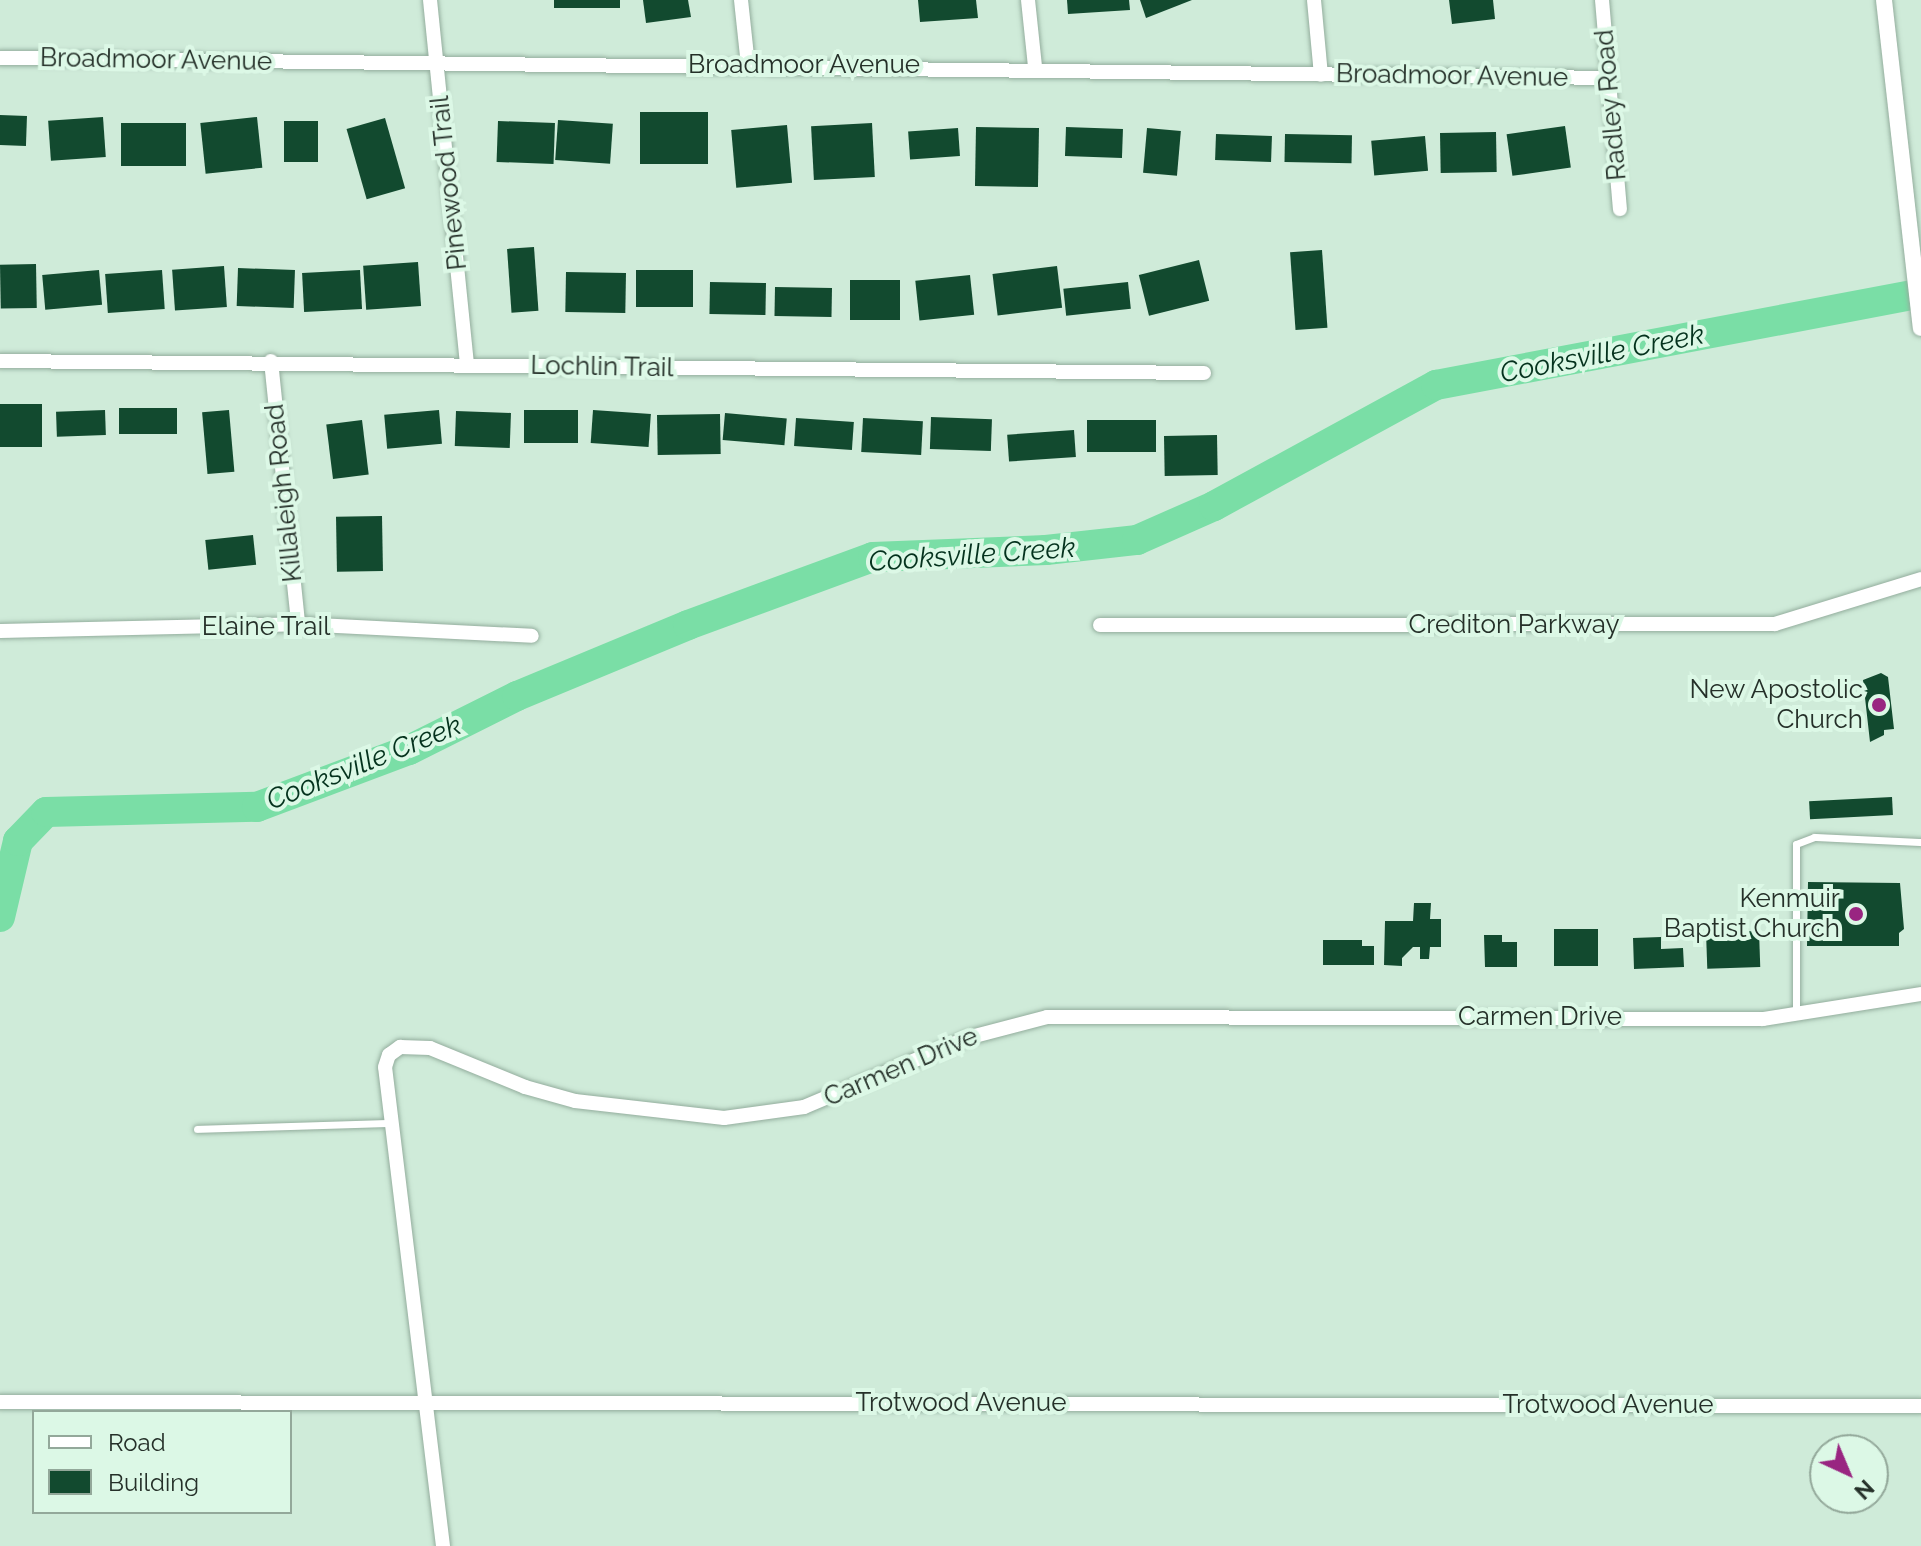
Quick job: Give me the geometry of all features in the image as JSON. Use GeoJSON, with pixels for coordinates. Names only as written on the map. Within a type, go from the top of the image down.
{"type":"FeatureCollection","features":[{"type":"Feature","properties":{"kind":"street","name":"Pinewood Trail"},"geometry":{"type":"LineString","coordinates":[[430,0],[467,365]]}},
{"type":"Feature","properties":{"kind":"street"},"geometry":{"type":"LineString","coordinates":[[741,0],[748,65]]}},
{"type":"Feature","properties":{"kind":"street"},"geometry":{"type":"LineString","coordinates":[[1028,0],[1035,67]]}},
{"type":"Feature","properties":{"kind":"street"},"geometry":{"type":"LineString","coordinates":[[1314,0],[1321,75]]}},
{"type":"Feature","properties":{"kind":"street","name":"Radley Road"},"geometry":{"type":"LineString","coordinates":[[1602,0],[1620,209]]}},
{"type":"Feature","properties":{"kind":"street"},"geometry":{"type":"LineString","coordinates":[[1884,0],[1921,328]]}},
{"type":"Feature","properties":{"kind":"street","name":"Broadmoor Avenue"},"geometry":{"type":"LineString","coordinates":[[0,58],[1035,67],[1321,75],[1609,78]]}},
{"type":"Feature","properties":{"kind":"street","name":"Lochlin Trail"},"geometry":{"type":"LineString","coordinates":[[0,361],[271,361],[1204,373]]}},
{"type":"Feature","properties":{"kind":"street","name":"Killaleigh Road"},"geometry":{"type":"LineString","coordinates":[[271,361],[298,624]]}},
{"type":"Feature","properties":{"kind":"street","name":"Crediton Parkway"},"geometry":{"type":"LineString","coordinates":[[1100,625],[1775,624],[1921,579]]}},
{"type":"Feature","properties":{"kind":"street","name":"Elaine Trail"},"geometry":{"type":"LineString","coordinates":[[0,631],[298,624],[532,636]]}},
{"type":"Feature","properties":{"kind":"street","name":"Carmen Drive"},"geometry":{"type":"LineString","coordinates":[[443,1546],[385,1061],[410,1044],[575,1101],[724,1118],[804,1107],[967,1038],[1022,1021],[1060,1015],[1796,1016],[1921,994]]}},
{"type":"Feature","properties":{"kind":"street","name":"Trotwood Avenue"},"geometry":{"type":"LineString","coordinates":[[0,1402],[1921,1406]]}},
{"type":"Feature","properties":{"kind":"lane"},"geometry":{"type":"LineString","coordinates":[[1796,1016],[1796,844],[1814,837],[1921,842]]}},
{"type":"Feature","properties":{"kind":"lane"},"geometry":{"type":"LineString","coordinates":[[197,1129],[392,1123]]}},
{"type":"Feature","properties":{"kind":"building"},"geometry":{"type":"Polygon","coordinates":[[[554,0],[620,0],[620,8],[554,8],[554,0]]]}},
{"type":"Feature","properties":{"kind":"building"},"geometry":{"type":"Polygon","coordinates":[[[643,0],[688,0],[691,17],[646,23],[643,0]]]}},
{"type":"Feature","properties":{"kind":"building"},"geometry":{"type":"Polygon","coordinates":[[[918,0],[976,0],[978,18],[920,22],[918,0]]]}},
{"type":"Feature","properties":{"kind":"building"},"geometry":{"type":"Polygon","coordinates":[[[1067,0],[1129,0],[1130,10],[1068,14],[1067,0]]]}},
{"type":"Feature","properties":{"kind":"building"},"geometry":{"type":"Polygon","coordinates":[[[1140,0],[1192,0],[1146,18],[1140,0]]]}},
{"type":"Feature","properties":{"kind":"building"},"geometry":{"type":"Polygon","coordinates":[[[1449,0],[1493,0],[1495,19],[1452,24],[1449,0]]]}},
{"type":"Feature","properties":{"kind":"building"},"geometry":{"type":"Polygon","coordinates":[[[640,112],[708,112],[708,164],[640,164],[640,112]]]}},
{"type":"Feature","properties":{"kind":"building"},"geometry":{"type":"Polygon","coordinates":[[[0,115],[27,116],[26,146],[0,145],[0,115]]]}},
{"type":"Feature","properties":{"kind":"building"},"geometry":{"type":"Polygon","coordinates":[[[103,117],[106,157],[51,161],[48,121],[103,117]]]}},
{"type":"Feature","properties":{"kind":"building"},"geometry":{"type":"Polygon","coordinates":[[[257,117],[262,168],[206,174],[200,123],[257,117]]]}},
{"type":"Feature","properties":{"kind":"building"},"geometry":{"type":"Polygon","coordinates":[[[385,118],[405,188],[367,199],[347,129],[385,118]]]}},
{"type":"Feature","properties":{"kind":"building"},"geometry":{"type":"Polygon","coordinates":[[[558,120],[613,124],[610,164],[555,160],[558,120]]]}},
{"type":"Feature","properties":{"kind":"building"},"geometry":{"type":"Polygon","coordinates":[[[284,121],[318,121],[318,162],[284,162],[284,121]]]}},
{"type":"Feature","properties":{"kind":"building"},"geometry":{"type":"Polygon","coordinates":[[[498,121],[555,123],[554,164],[497,162],[498,121]]]}},
{"type":"Feature","properties":{"kind":"building"},"geometry":{"type":"Polygon","coordinates":[[[121,123],[186,123],[186,166],[121,166],[121,123]]]}},
{"type":"Feature","properties":{"kind":"building"},"geometry":{"type":"Polygon","coordinates":[[[872,123],[875,177],[814,180],[811,126],[872,123]]]}},
{"type":"Feature","properties":{"kind":"building"},"geometry":{"type":"Polygon","coordinates":[[[787,125],[792,183],[736,188],[731,130],[787,125]]]}},
{"type":"Feature","properties":{"kind":"building"},"geometry":{"type":"Polygon","coordinates":[[[1565,126],[1571,168],[1512,176],[1507,134],[1565,126]]]}},
{"type":"Feature","properties":{"kind":"building"},"geometry":{"type":"Polygon","coordinates":[[[976,127],[1039,128],[1038,187],[975,186],[976,127]]]}},
{"type":"Feature","properties":{"kind":"building"},"geometry":{"type":"Polygon","coordinates":[[[1066,127],[1123,129],[1122,158],[1065,156],[1066,127]]]}},
{"type":"Feature","properties":{"kind":"building"},"geometry":{"type":"Polygon","coordinates":[[[958,128],[960,156],[910,159],[908,131],[958,128]]]}},
{"type":"Feature","properties":{"kind":"building"},"geometry":{"type":"Polygon","coordinates":[[[1147,128],[1181,131],[1177,176],[1143,173],[1147,128]]]}},
{"type":"Feature","properties":{"kind":"building"},"geometry":{"type":"Polygon","coordinates":[[[1496,132],[1497,172],[1441,173],[1440,133],[1496,132]]]}},
{"type":"Feature","properties":{"kind":"building"},"geometry":{"type":"Polygon","coordinates":[[[1216,134],[1272,136],[1271,162],[1215,160],[1216,134]]]}},
{"type":"Feature","properties":{"kind":"building"},"geometry":{"type":"Polygon","coordinates":[[[1285,134],[1352,135],[1352,163],[1285,162],[1285,134]]]}},
{"type":"Feature","properties":{"kind":"building"},"geometry":{"type":"Polygon","coordinates":[[[1425,136],[1428,171],[1374,176],[1371,141],[1425,136]]]}},
{"type":"Feature","properties":{"kind":"building"},"geometry":{"type":"Polygon","coordinates":[[[534,247],[538,311],[512,313],[507,249],[534,247]]]}},
{"type":"Feature","properties":{"kind":"building"},"geometry":{"type":"Polygon","coordinates":[[[1322,250],[1327,328],[1296,330],[1290,252],[1322,250]]]}},
{"type":"Feature","properties":{"kind":"building"},"geometry":{"type":"Polygon","coordinates":[[[1199,260],[1209,301],[1149,316],[1139,275],[1199,260]]]}},
{"type":"Feature","properties":{"kind":"building"},"geometry":{"type":"Polygon","coordinates":[[[418,262],[421,306],[366,310],[363,266],[418,262]]]}},
{"type":"Feature","properties":{"kind":"building"},"geometry":{"type":"Polygon","coordinates":[[[36,264],[37,308],[1,309],[0,265],[36,264]]]}},
{"type":"Feature","properties":{"kind":"building"},"geometry":{"type":"Polygon","coordinates":[[[224,266],[227,307],[175,311],[172,270],[224,266]]]}},
{"type":"Feature","properties":{"kind":"building"},"geometry":{"type":"Polygon","coordinates":[[[1057,266],[1062,308],[998,316],[992,274],[1057,266]]]}},
{"type":"Feature","properties":{"kind":"building"},"geometry":{"type":"Polygon","coordinates":[[[238,268],[295,270],[294,308],[237,306],[238,268]]]}},
{"type":"Feature","properties":{"kind":"building"},"geometry":{"type":"Polygon","coordinates":[[[99,270],[102,305],[45,310],[42,275],[99,270]]]}},
{"type":"Feature","properties":{"kind":"building"},"geometry":{"type":"Polygon","coordinates":[[[162,270],[165,309],[108,313],[105,274],[162,270]]]}},
{"type":"Feature","properties":{"kind":"building"},"geometry":{"type":"Polygon","coordinates":[[[360,270],[362,309],[304,312],[302,273],[360,270]]]}},
{"type":"Feature","properties":{"kind":"building"},"geometry":{"type":"Polygon","coordinates":[[[636,270],[693,270],[693,307],[636,307],[636,270]]]}},
{"type":"Feature","properties":{"kind":"building"},"geometry":{"type":"Polygon","coordinates":[[[566,272],[626,273],[625,313],[565,312],[566,272]]]}},
{"type":"Feature","properties":{"kind":"building"},"geometry":{"type":"Polygon","coordinates":[[[970,275],[974,315],[919,321],[915,281],[970,275]]]}},
{"type":"Feature","properties":{"kind":"building"},"geometry":{"type":"Polygon","coordinates":[[[850,280],[900,280],[900,320],[850,320],[850,280]]]}},
{"type":"Feature","properties":{"kind":"building"},"geometry":{"type":"Polygon","coordinates":[[[710,282],[766,283],[765,315],[709,314],[710,282]]]}},
{"type":"Feature","properties":{"kind":"building"},"geometry":{"type":"Polygon","coordinates":[[[1128,282],[1131,309],[1066,316],[1063,289],[1128,282]]]}},
{"type":"Feature","properties":{"kind":"building"},"geometry":{"type":"Polygon","coordinates":[[[775,287],[832,288],[831,317],[774,316],[775,287]]]}},
{"type":"Feature","properties":{"kind":"building"},"geometry":{"type":"Polygon","coordinates":[[[0,404],[42,404],[42,447],[0,447],[0,404]]]}},
{"type":"Feature","properties":{"kind":"building"},"geometry":{"type":"Polygon","coordinates":[[[119,408],[177,408],[177,434],[119,434],[119,408]]]}},
{"type":"Feature","properties":{"kind":"building"},"geometry":{"type":"Polygon","coordinates":[[[105,410],[106,435],[57,437],[56,412],[105,410]]]}},
{"type":"Feature","properties":{"kind":"building"},"geometry":{"type":"Polygon","coordinates":[[[229,410],[234,472],[208,474],[202,412],[229,410]]]}},
{"type":"Feature","properties":{"kind":"building"},"geometry":{"type":"Polygon","coordinates":[[[439,410],[442,444],[387,449],[384,415],[439,410]]]}},
{"type":"Feature","properties":{"kind":"building"},"geometry":{"type":"Polygon","coordinates":[[[524,410],[578,410],[578,443],[524,443],[524,410]]]}},
{"type":"Feature","properties":{"kind":"building"},"geometry":{"type":"Polygon","coordinates":[[[593,410],[651,414],[649,447],[591,443],[593,410]]]}},
{"type":"Feature","properties":{"kind":"building"},"geometry":{"type":"Polygon","coordinates":[[[456,411],[511,413],[510,448],[455,446],[456,411]]]}},
{"type":"Feature","properties":{"kind":"building"},"geometry":{"type":"Polygon","coordinates":[[[725,413],[787,418],[784,445],[723,440],[725,413]]]}},
{"type":"Feature","properties":{"kind":"building"},"geometry":{"type":"Polygon","coordinates":[[[720,414],[721,454],[658,455],[657,415],[720,414]]]}},
{"type":"Feature","properties":{"kind":"building"},"geometry":{"type":"Polygon","coordinates":[[[931,417],[992,419],[991,451],[930,449],[931,417]]]}},
{"type":"Feature","properties":{"kind":"building"},"geometry":{"type":"Polygon","coordinates":[[[796,418],[854,422],[852,450],[794,446],[796,418]]]}},
{"type":"Feature","properties":{"kind":"building"},"geometry":{"type":"Polygon","coordinates":[[[863,418],[923,421],[921,455],[861,452],[863,418]]]}},
{"type":"Feature","properties":{"kind":"building"},"geometry":{"type":"Polygon","coordinates":[[[362,420],[369,475],[333,479],[326,424],[362,420]]]}},
{"type":"Feature","properties":{"kind":"building"},"geometry":{"type":"Polygon","coordinates":[[[1087,420],[1156,420],[1156,452],[1087,452],[1087,420]]]}},
{"type":"Feature","properties":{"kind":"building"},"geometry":{"type":"Polygon","coordinates":[[[1074,430],[1076,457],[1009,462],[1007,435],[1074,430]]]}},
{"type":"Feature","properties":{"kind":"building"},"geometry":{"type":"Polygon","coordinates":[[[1217,435],[1218,475],[1165,476],[1164,436],[1217,435]]]}},
{"type":"Feature","properties":{"kind":"building"},"geometry":{"type":"Polygon","coordinates":[[[382,516],[383,571],[337,572],[336,517],[382,516]]]}},
{"type":"Feature","properties":{"kind":"building"},"geometry":{"type":"Polygon","coordinates":[[[253,535],[256,565],[208,570],[205,540],[253,535]]]}},
{"type":"Feature","properties":{"kind":"building","name":"New Apostolic Church"},"geometry":{"type":"Polygon","coordinates":[[[1881,673],[1888,677],[1894,729],[1884,730],[1884,735],[1870,742],[1863,680],[1881,673]]]}},
{"type":"Feature","properties":{"kind":"building"},"geometry":{"type":"Polygon","coordinates":[[[1892,797],[1893,815],[1810,819],[1809,801],[1892,797]]]}},
{"type":"Feature","properties":{"kind":"building","name":"Kenmuir Baptist Church"},"geometry":{"type":"Polygon","coordinates":[[[1808,882],[1900,883],[1904,929],[1899,933],[1899,946],[1807,946],[1808,882]]]}},
{"type":"Feature","properties":{"kind":"building"},"geometry":{"type":"Polygon","coordinates":[[[1414,903],[1431,903],[1430,919],[1441,919],[1441,947],[1430,947],[1429,959],[1420,959],[1420,947],[1413,947],[1402,958],[1402,966],[1384,965],[1385,921],[1413,921],[1414,903]]]}},
{"type":"Feature","properties":{"kind":"building"},"geometry":{"type":"Polygon","coordinates":[[[1554,929],[1598,929],[1598,966],[1554,966],[1554,929]]]}},
{"type":"Feature","properties":{"kind":"building"},"geometry":{"type":"Polygon","coordinates":[[[1759,931],[1760,967],[1707,969],[1706,933],[1759,931]]]}},
{"type":"Feature","properties":{"kind":"building"},"geometry":{"type":"Polygon","coordinates":[[[1484,935],[1502,935],[1502,942],[1517,942],[1517,967],[1485,967],[1484,935]]]}},
{"type":"Feature","properties":{"kind":"building"},"geometry":{"type":"Polygon","coordinates":[[[1661,937],[1661,949],[1683,948],[1684,967],[1634,969],[1633,938],[1661,937]]]}},
{"type":"Feature","properties":{"kind":"building"},"geometry":{"type":"Polygon","coordinates":[[[1323,940],[1362,940],[1362,946],[1374,946],[1374,965],[1323,965],[1323,940]]]}},
{"type":"Feature","properties":{"kind":"waterway","name":"Cooksville Creek"},"geometry":{"type":"LineString","coordinates":[[0,917],[18,841],[46,812],[257,807],[409,750],[517,696],[688,625],[873,557],[1046,550],[1137,540],[1214,506],[1436,385],[1921,293]]}},
{"type":"Feature","properties":{"kind":"place","name":"New Apostolic Church"},"geometry":{"type":"Point","coordinates":[1879,705]}},
{"type":"Feature","properties":{"kind":"place","name":"Kenmuir Baptist Church"},"geometry":{"type":"Point","coordinates":[1856,914]}}]}
